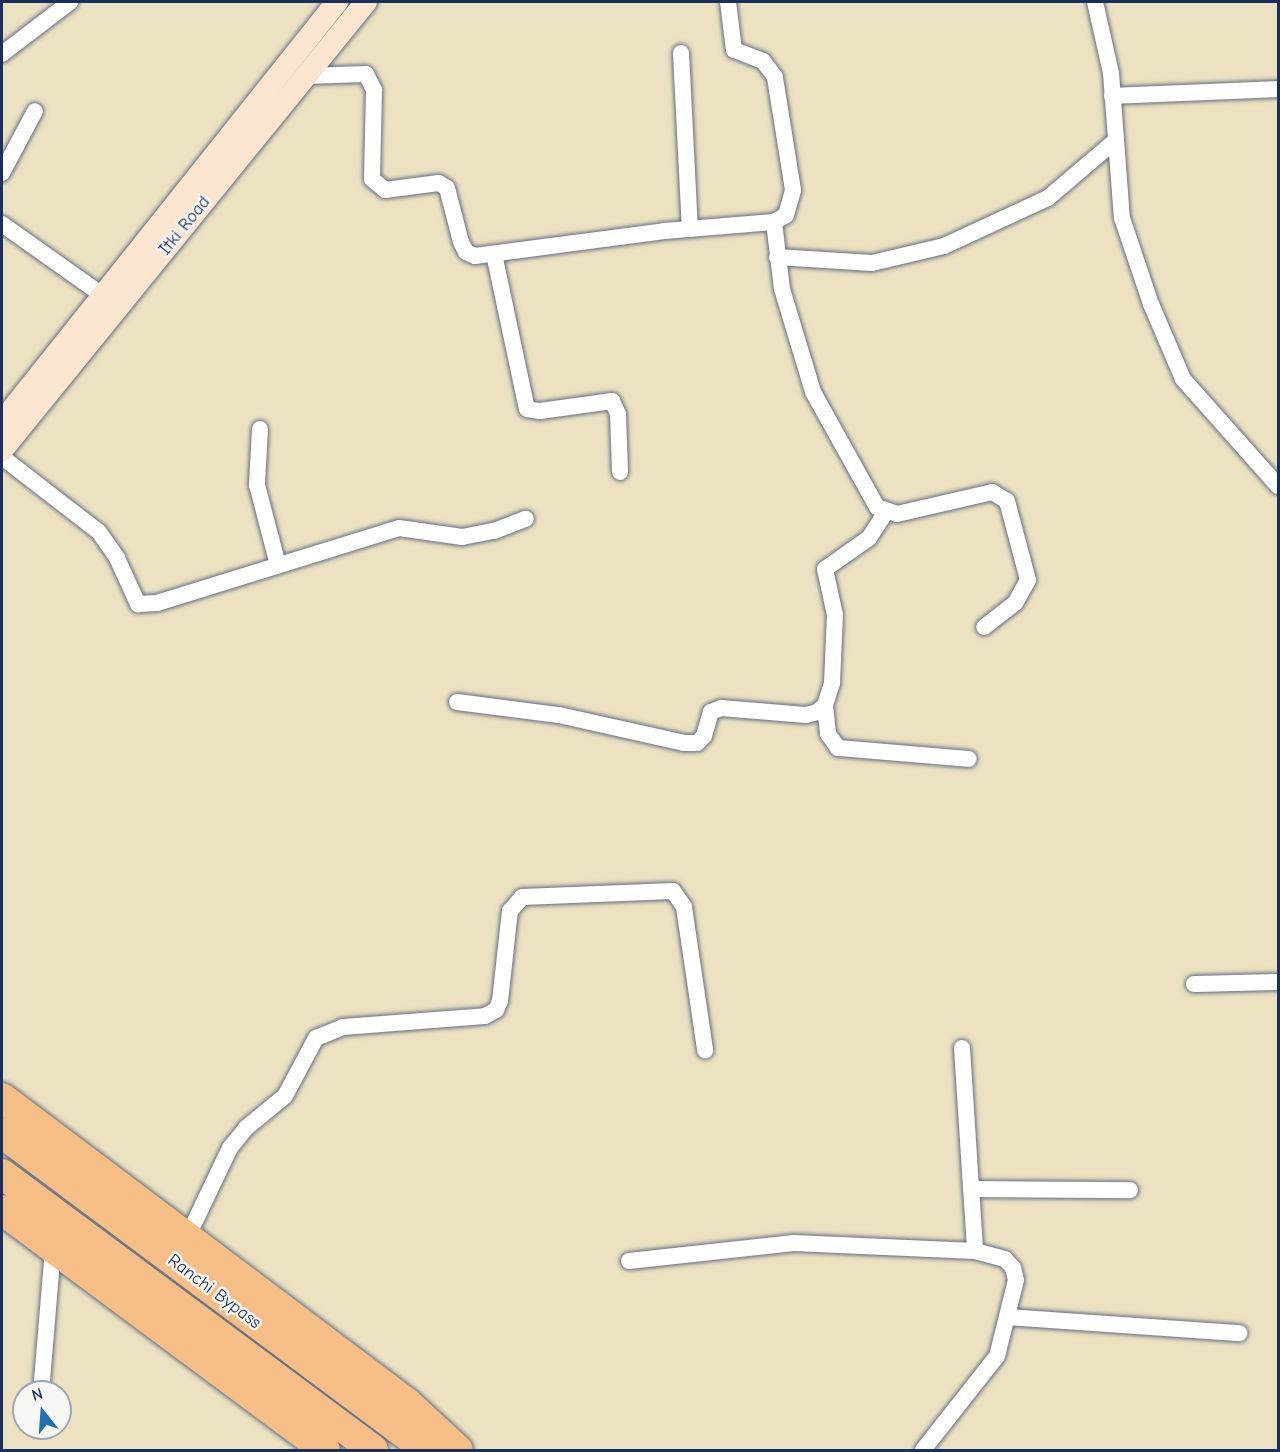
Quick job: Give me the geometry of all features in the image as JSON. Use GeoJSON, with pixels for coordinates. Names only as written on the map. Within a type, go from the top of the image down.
{"type":"FeatureCollection","features":[{"type":"Feature","properties":{"kind":"highway"},"geometry":{"type":"LineString","coordinates":[[2,1098],[407,1403],[458,1450]]}},
{"type":"Feature","properties":{"kind":"highway","name":"Ranchi Bypass"},"geometry":{"type":"LineString","coordinates":[[2,1133],[427,1450]]}},
{"type":"Feature","properties":{"kind":"highway","name":"Ranchi Bypass"},"geometry":{"type":"LineString","coordinates":[[2,1174],[373,1450]]}},
{"type":"Feature","properties":{"kind":"highway"},"geometry":{"type":"LineString","coordinates":[[2,1210],[325,1450]]}},
{"type":"Feature","properties":{"kind":"main road"},"geometry":{"type":"LineString","coordinates":[[2,422],[101,294],[337,2]]}},
{"type":"Feature","properties":{"kind":"main road","name":"Itki Road"},"geometry":{"type":"LineString","coordinates":[[2,450],[366,2]]}},
{"type":"Feature","properties":{"kind":"street"},"geometry":{"type":"LineString","coordinates":[[2,54],[70,2]]}},
{"type":"Feature","properties":{"kind":"street"},"geometry":{"type":"LineString","coordinates":[[304,76],[366,74],[374,90],[372,179],[377,186],[398,189],[439,183],[447,188],[466,252],[475,256],[690,229],[774,222],[786,215],[793,190],[775,77],[763,61],[734,50],[728,2]]}},
{"type":"Feature","properties":{"kind":"street"},"geometry":{"type":"LineString","coordinates":[[1095,2],[1107,51],[1122,218],[1173,362],[1202,403],[1278,486]]}},
{"type":"Feature","properties":{"kind":"street"},"geometry":{"type":"LineString","coordinates":[[681,53],[690,229]]}},
{"type":"Feature","properties":{"kind":"street"},"geometry":{"type":"LineString","coordinates":[[1112,96],[1278,89]]}},
{"type":"Feature","properties":{"kind":"street"},"geometry":{"type":"LineString","coordinates":[[2,173],[35,111]]}},
{"type":"Feature","properties":{"kind":"street"},"geometry":{"type":"LineString","coordinates":[[777,257],[872,263],[944,246],[1048,198],[1115,141]]}},
{"type":"Feature","properties":{"kind":"street"},"geometry":{"type":"LineString","coordinates":[[774,222],[777,257],[786,305],[813,392],[871,498],[885,513],[908,512],[992,492],[1003,496],[1028,580],[1015,603],[984,627]]}},
{"type":"Feature","properties":{"kind":"street"},"geometry":{"type":"LineString","coordinates":[[2,224],[101,294]]}},
{"type":"Feature","properties":{"kind":"street"},"geometry":{"type":"LineString","coordinates":[[494,254],[527,408],[540,411],[612,401],[618,414],[620,472]]}},
{"type":"Feature","properties":{"kind":"street"},"geometry":{"type":"LineString","coordinates":[[260,429],[257,485],[278,565]]}},
{"type":"Feature","properties":{"kind":"street"},"geometry":{"type":"LineString","coordinates":[[2,457],[99,532],[117,558],[138,604],[157,603],[399,528],[462,537],[494,531],[526,519]]}},
{"type":"Feature","properties":{"kind":"street"},"geometry":{"type":"LineString","coordinates":[[885,513],[869,538],[825,569],[835,615],[832,683],[825,705],[828,734],[838,748],[969,759]]}},
{"type":"Feature","properties":{"kind":"street"},"geometry":{"type":"LineString","coordinates":[[457,702],[551,713],[684,743],[697,743],[704,736],[711,712],[721,708],[806,715],[825,705]]}},
{"type":"Feature","properties":{"kind":"street"},"geometry":{"type":"LineString","coordinates":[[187,1238],[230,1148],[246,1128],[285,1096],[315,1038],[343,1028],[485,1016],[496,1010],[501,1001],[510,911],[522,897],[673,891],[684,907],[705,1050]]}},
{"type":"Feature","properties":{"kind":"street"},"geometry":{"type":"LineString","coordinates":[[1194,984],[1278,982]]}},
{"type":"Feature","properties":{"kind":"street"},"geometry":{"type":"LineString","coordinates":[[962,1048],[975,1251]]}},
{"type":"Feature","properties":{"kind":"street"},"geometry":{"type":"LineString","coordinates":[[971,1189],[1130,1190]]}},
{"type":"Feature","properties":{"kind":"street"},"geometry":{"type":"LineString","coordinates":[[629,1261],[770,1244],[975,1251],[995,1254],[1013,1268],[1016,1280],[1004,1338],[989,1371],[923,1450]]}},
{"type":"Feature","properties":{"kind":"street"},"geometry":{"type":"LineString","coordinates":[[42,1380],[53,1248]]}},
{"type":"Feature","properties":{"kind":"street"},"geometry":{"type":"LineString","coordinates":[[1008,1317],[1239,1333]]}}]}
